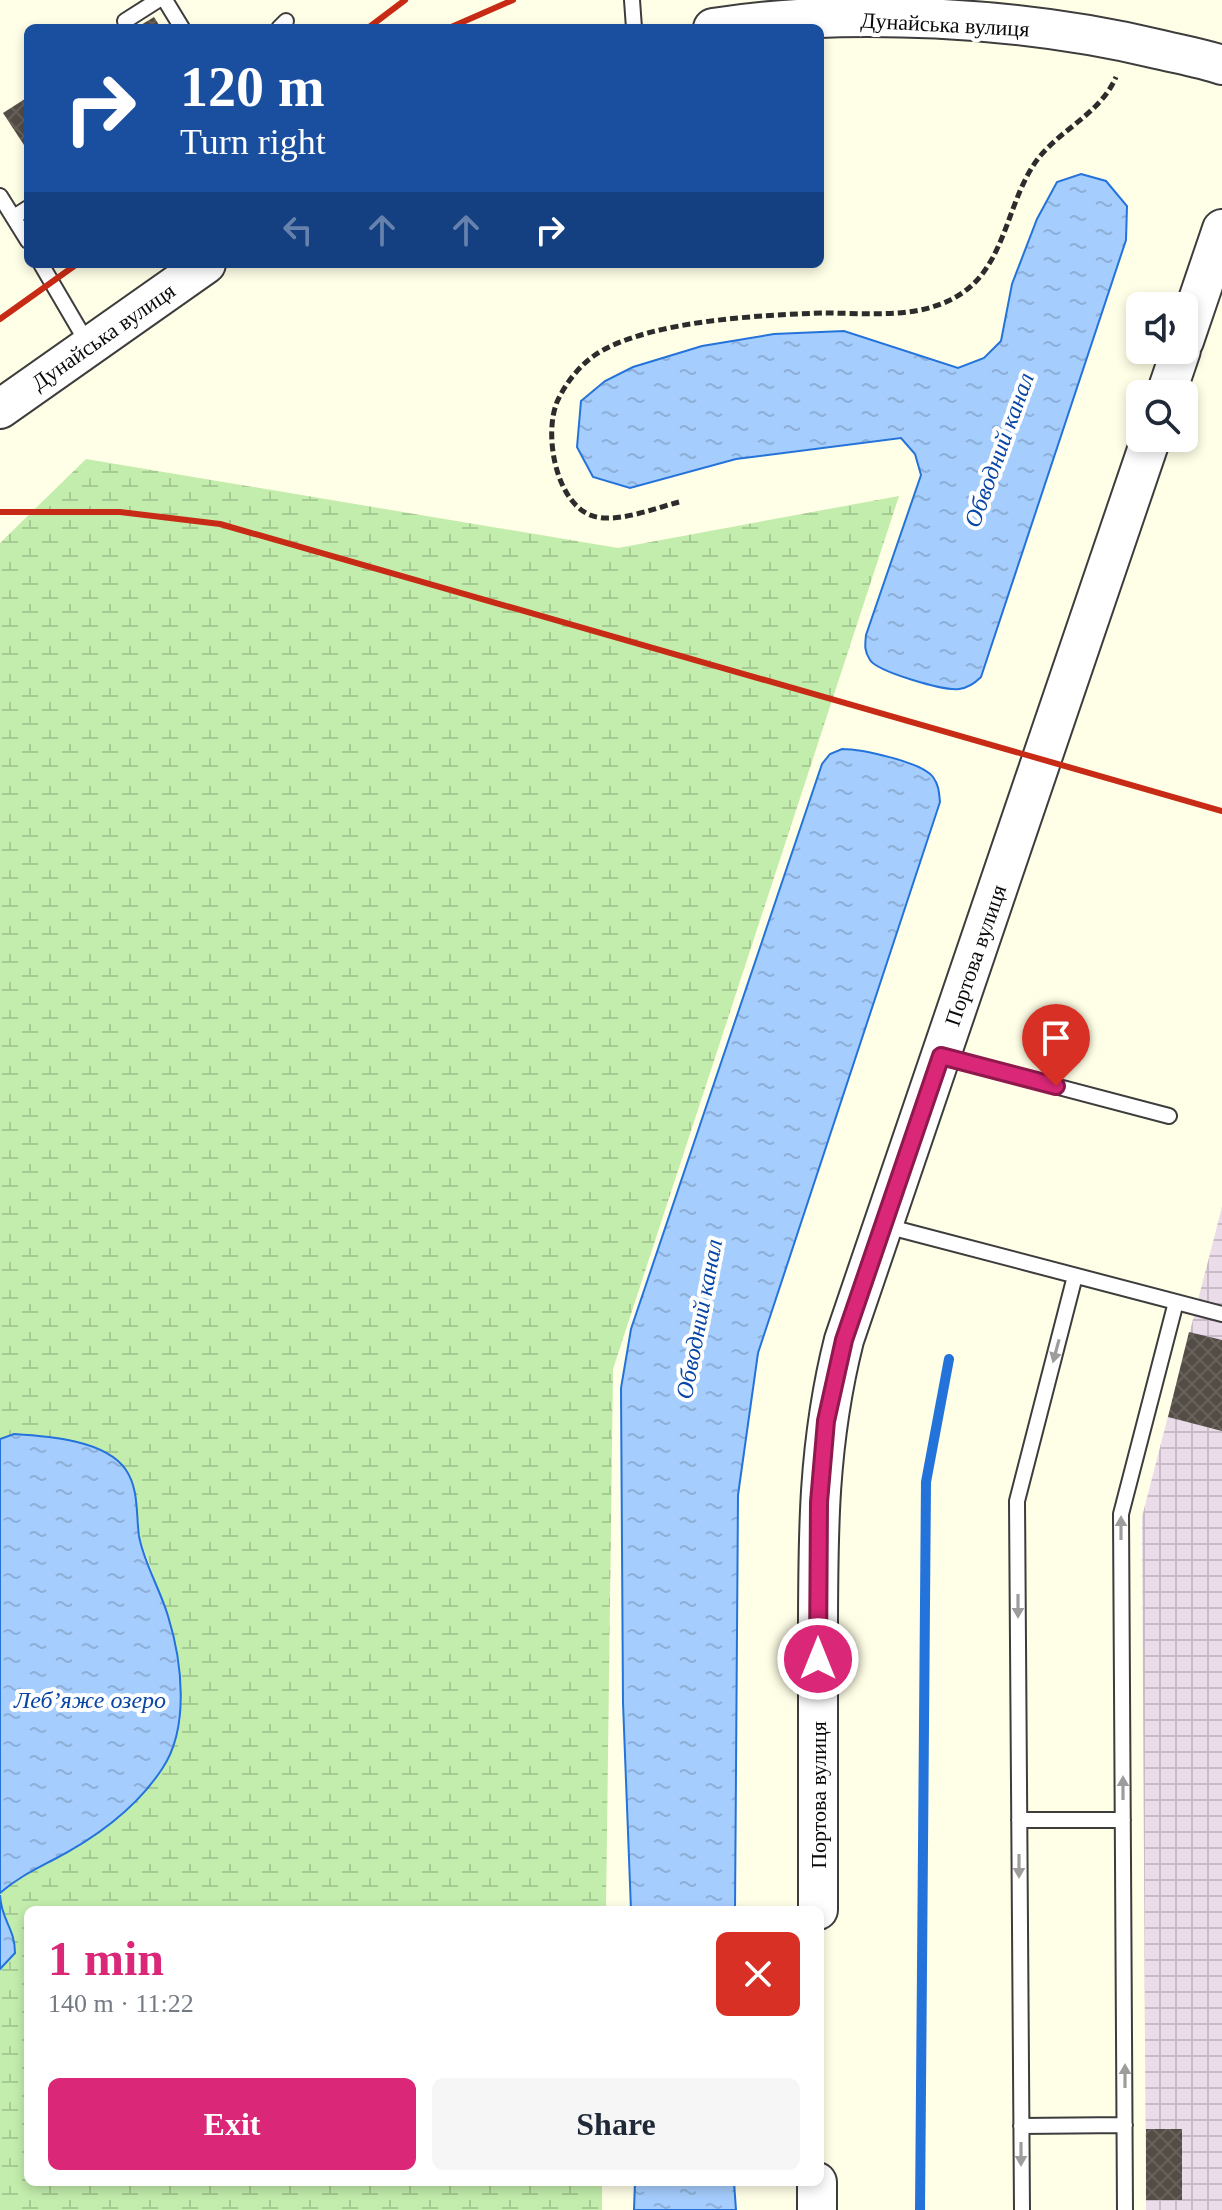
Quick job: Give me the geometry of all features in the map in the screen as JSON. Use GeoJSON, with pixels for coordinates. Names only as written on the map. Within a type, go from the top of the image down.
{"type":"FeatureCollection","features":[{"type":"Feature","properties":{"kind":"street","name":"Дунайська вулиця"},"geometry":{"type":"LineString","coordinates":[[762,24],[810,20],[919,20],[1043,29],[1127,42],[1222,65]]}},
{"type":"Feature","properties":{"kind":"street"},"geometry":{"type":"LineString","coordinates":[[1198,300],[1222,229]]}},
{"type":"Feature","properties":{"kind":"street","name":"Дунайська вулиця"},"geometry":{"type":"LineString","coordinates":[[0,409],[200,268]]}},
{"type":"Feature","properties":{"kind":"street","name":"Портова вулиця"},"geometry":{"type":"LineString","coordinates":[[818,1906],[821,1461],[826,1421],[844,1340],[1146,452]]}},
{"type":"Feature","properties":{"kind":"street"},"geometry":{"type":"LineString","coordinates":[[817,2186],[817,2210]]}},
{"type":"Feature","properties":{"kind":"lane"},"geometry":{"type":"LineString","coordinates":[[125,21],[158,0]]}},
{"type":"Feature","properties":{"kind":"lane"},"geometry":{"type":"LineString","coordinates":[[165,0],[180,24]]}},
{"type":"Feature","properties":{"kind":"lane"},"geometry":{"type":"LineString","coordinates":[[632,0],[634,24]]}},
{"type":"Feature","properties":{"kind":"lane"},"geometry":{"type":"LineString","coordinates":[[0,196],[24,234]]}},
{"type":"Feature","properties":{"kind":"lane"},"geometry":{"type":"LineString","coordinates":[[14,217],[24,211]]}},
{"type":"Feature","properties":{"kind":"lane"},"geometry":{"type":"LineString","coordinates":[[43,268],[89,346]]}},
{"type":"Feature","properties":{"kind":"lane"},"geometry":{"type":"LineString","coordinates":[[941,1056],[1169,1116]]}},
{"type":"Feature","properties":{"kind":"lane"},"geometry":{"type":"LineString","coordinates":[[883,1225],[1222,1314]]}},
{"type":"Feature","properties":{"kind":"lane"},"geometry":{"type":"LineString","coordinates":[[1022,2210],[1017,1501],[1075,1276]]}},
{"type":"Feature","properties":{"kind":"lane"},"geometry":{"type":"LineString","coordinates":[[1125,2210],[1121,1514],[1176,1302]]}},
{"type":"Feature","properties":{"kind":"lane"},"geometry":{"type":"LineString","coordinates":[[1019,1820],[1123,1820]]}},
{"type":"Feature","properties":{"kind":"lane"},"geometry":{"type":"LineString","coordinates":[[1021,2126],[1125,2125]]}},
{"type":"Feature","properties":{"kind":"path"},"geometry":{"type":"LineString","coordinates":[[679,502],[619,516],[592,516],[571,503],[557,469],[552,437],[556,404],[573,376],[595,355],[634,339],[685,326],[774,315],[917,311],[945,303],[972,286],[995,251],[1022,186],[1041,155],[1100,102],[1114,83],[1127,42]]}},
{"type":"Feature","properties":{"kind":"shaded area"},"geometry":{"type":"Polygon","coordinates":[[[1222,1207],[1222,2210],[1146,2210],[1142,1517],[1222,1207]]]}},
{"type":"Feature","properties":{"kind":"green space"},"geometry":{"type":"Polygon","coordinates":[[[86,459],[618,548],[899,496],[613,1369],[606,1906],[24,1906],[24,2186],[602,2186],[602,2210],[0,2210],[0,1969],[15,1953],[0,1893],[20,1876],[52,1861],[181,1720],[169,1619],[140,1538],[136,1500],[14,1434],[0,1439],[0,543],[86,459]]]}},
{"type":"Feature","properties":{"kind":"water","name":"Обводний канал"},"geometry":{"type":"Polygon","coordinates":[[[1081,174],[1106,181],[1127,206],[1126,240],[981,677],[971,685],[951,689],[912,680],[876,665],[866,651],[866,635],[921,475],[915,454],[901,438],[736,459],[630,488],[593,477],[577,447],[581,401],[605,381],[633,367],[702,346],[774,334],[844,331],[958,368],[984,358],[1001,341],[1012,284],[1037,219],[1057,182],[1081,174]]]}},
{"type":"Feature","properties":{"kind":"water","name":"Обводний канал"},"geometry":{"type":"Polygon","coordinates":[[[842,749],[863,751],[917,766],[933,777],[940,802],[758,1353],[738,1495],[735,1906],[631,1906],[623,1703],[621,1388],[631,1329],[822,764],[830,754],[842,749]]]}},
{"type":"Feature","properties":{"kind":"water","name":"Леб’яже озеро"},"geometry":{"type":"Polygon","coordinates":[[[14,1434],[59,1438],[90,1446],[117,1460],[126,1470],[135,1494],[141,1546],[173,1634],[181,1694],[177,1734],[171,1752],[139,1798],[98,1833],[0,1893],[0,1439],[14,1434]]]}},
{"type":"Feature","properties":{"kind":"water"},"geometry":{"type":"Polygon","coordinates":[[[0,1895],[15,1953],[0,1969],[0,1895]]]}},
{"type":"Feature","properties":{"kind":"water"},"geometry":{"type":"Polygon","coordinates":[[[635,2186],[734,2186],[736,2210],[634,2210],[635,2186]]]}},
{"type":"Feature","properties":{"kind":"building"},"geometry":{"type":"Polygon","coordinates":[[[154,17],[158,24],[143,24],[154,17]]]}},
{"type":"Feature","properties":{"kind":"building"},"geometry":{"type":"Polygon","coordinates":[[[24,100],[24,145],[3,113],[24,100]]]}},
{"type":"Feature","properties":{"kind":"building"},"geometry":{"type":"Polygon","coordinates":[[[1189,1332],[1222,1340],[1222,1431],[1168,1417],[1189,1332]]]}},
{"type":"Feature","properties":{"kind":"building"},"geometry":{"type":"Polygon","coordinates":[[[1146,2129],[1182,2129],[1182,2200],[1146,2200],[1146,2129]]]}},
{"type":"Feature","properties":{"kind":"waterway"},"geometry":{"type":"LineString","coordinates":[[920,2210],[926,1482],[949,1359]]}},
{"type":"Feature","properties":{"kind":"railway"},"geometry":{"type":"LineString","coordinates":[[373,24],[405,0]]}},
{"type":"Feature","properties":{"kind":"railway"},"geometry":{"type":"LineString","coordinates":[[458,24],[513,0]]}},
{"type":"Feature","properties":{"kind":"railway"},"geometry":{"type":"LineString","coordinates":[[0,319],[71,268]]}},
{"type":"Feature","properties":{"kind":"railway"},"geometry":{"type":"LineString","coordinates":[[0,512],[120,512],[220,524],[1222,811]]}},
{"type":"Feature","properties":{"kind":"route"},"geometry":{"type":"LineString","coordinates":[[818,1659],[821,1461],[834,1380],[844,1340],[941,1056],[1056,1086]]}}]}
